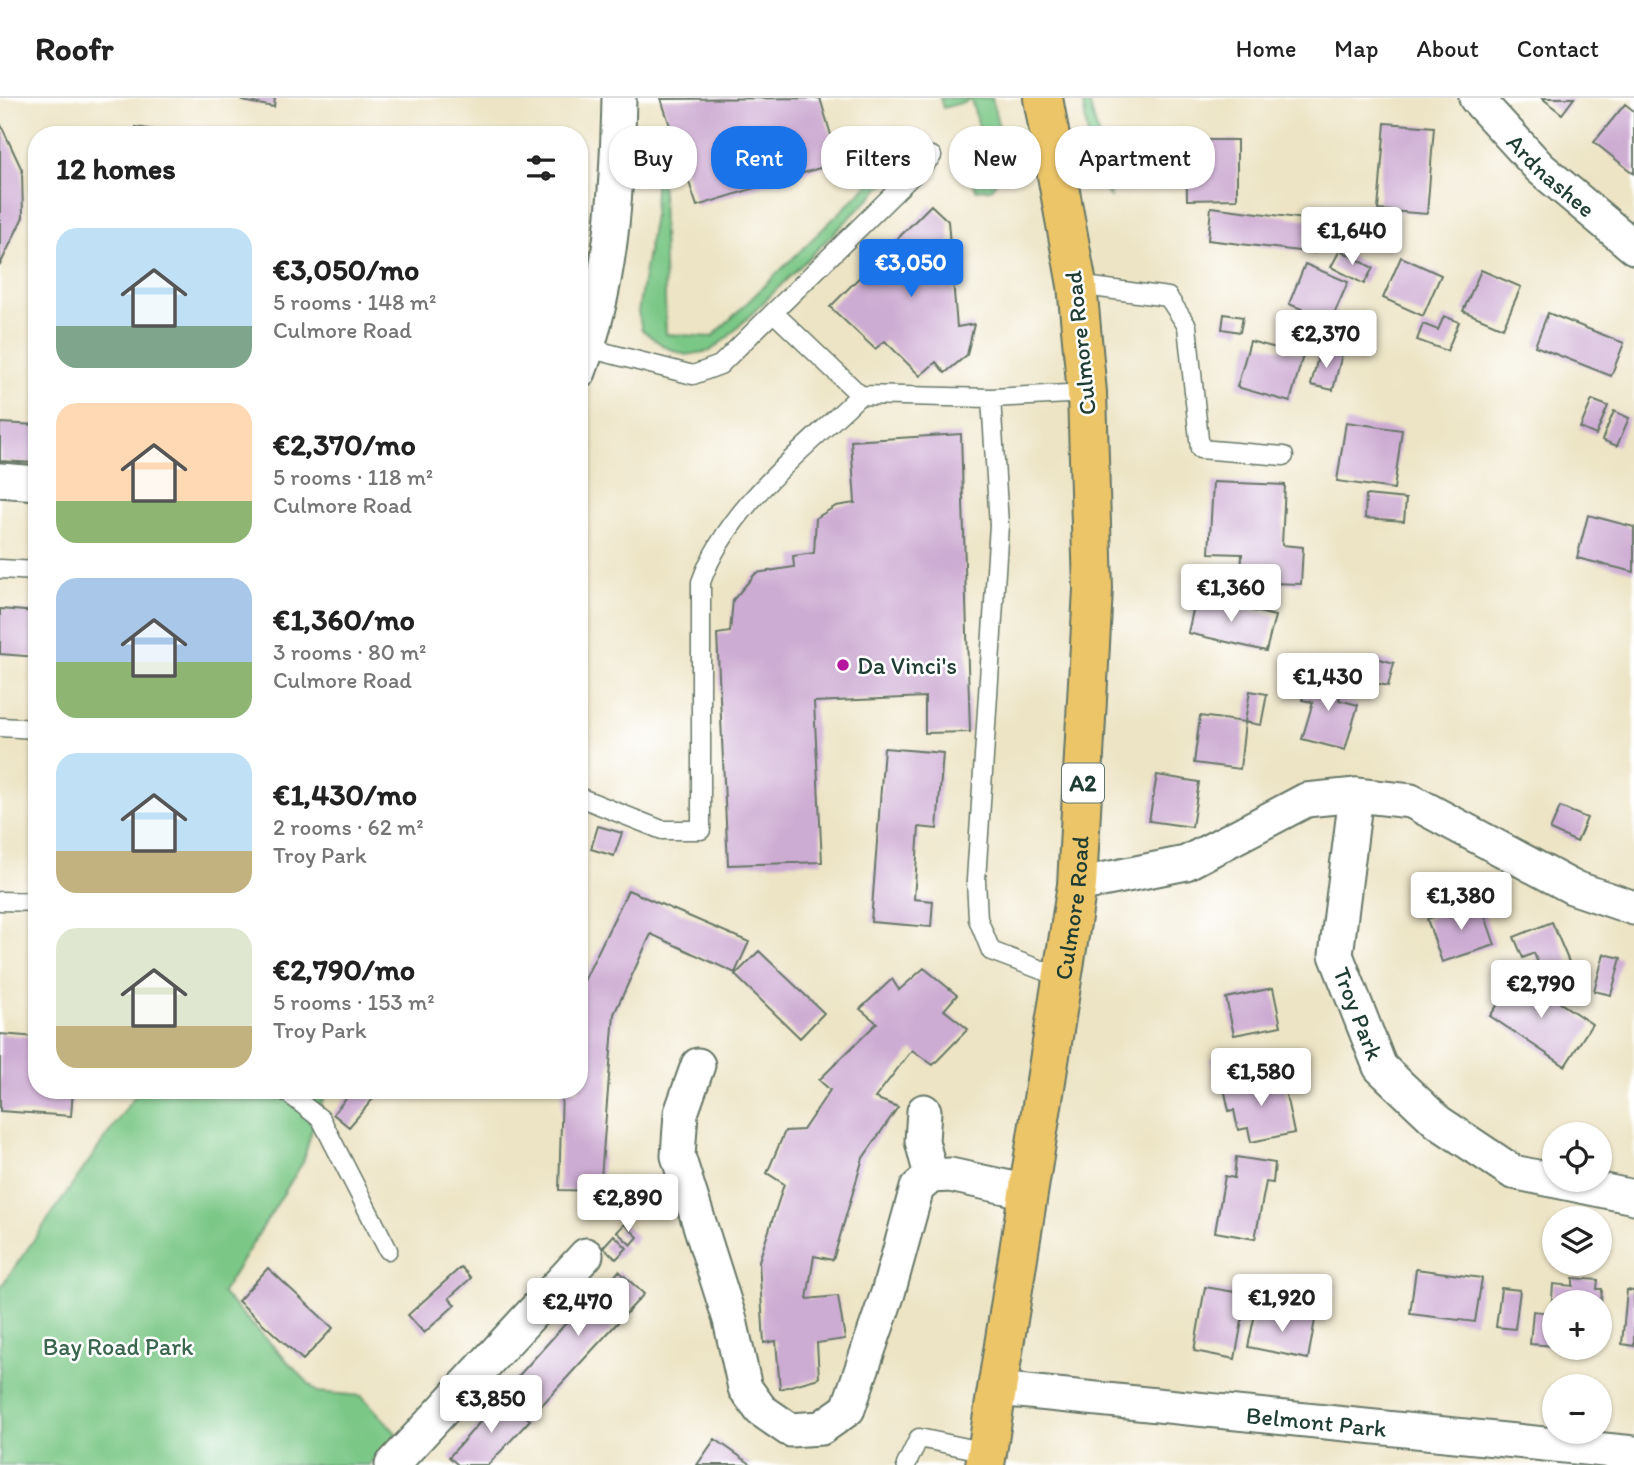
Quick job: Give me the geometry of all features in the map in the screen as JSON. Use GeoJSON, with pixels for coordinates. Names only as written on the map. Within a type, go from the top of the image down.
{"type":"FeatureCollection","features":[{"type":"Feature","properties":{"kind":"highway","name":"Culmore Road"},"geometry":{"type":"LineString","coordinates":[[986,1458],[1077,885],[1093,589],[1087,393],[1077,285],[1043,98]]}},
{"type":"Feature","properties":{"kind":"street"},"geometry":{"type":"LineString","coordinates":[[588,345],[608,270],[618,162],[619,98]]}},
{"type":"Feature","properties":{"kind":"street","name":"Ardnashee"},"geometry":{"type":"LineString","coordinates":[[1476,98],[1540,169],[1634,247]]}},
{"type":"Feature","properties":{"kind":"street"},"geometry":{"type":"LineString","coordinates":[[0,480],[28,482]]}},
{"type":"Feature","properties":{"kind":"street"},"geometry":{"type":"LineString","coordinates":[[1077,885],[1186,863],[1306,800],[1356,795],[1411,801],[1572,887],[1634,908]]}},
{"type":"Feature","properties":{"kind":"street","name":"Troy Park"},"geometry":{"type":"LineString","coordinates":[[1356,795],[1336,955],[1380,1067],[1438,1122],[1513,1172],[1634,1197]]}},
{"type":"Feature","properties":{"kind":"street"},"geometry":{"type":"LineString","coordinates":[[698,1065],[681,1113],[678,1156],[730,1320],[745,1388],[761,1410],[790,1430],[821,1428],[848,1409],[888,1293],[917,1188],[931,1176],[950,1175],[1029,1192]]}},
{"type":"Feature","properties":{"kind":"street"},"geometry":{"type":"LineString","coordinates":[[924,1111],[922,1141],[931,1176]]}},
{"type":"Feature","properties":{"kind":"street"},"geometry":{"type":"LineString","coordinates":[[408,1460],[586,1255]]}},
{"type":"Feature","properties":{"kind":"street","name":"Belmont Park"},"geometry":{"type":"LineString","coordinates":[[998,1389],[1634,1453]]}},
{"type":"Feature","properties":{"kind":"lane"},"geometry":{"type":"LineString","coordinates":[[588,361],[693,375],[720,365],[775,314],[899,189]]}},
{"type":"Feature","properties":{"kind":"lane"},"geometry":{"type":"LineString","coordinates":[[1077,285],[1168,297],[1187,327],[1200,449],[1283,456]]}},
{"type":"Feature","properties":{"kind":"lane"},"geometry":{"type":"LineString","coordinates":[[775,314],[860,395],[991,398],[1087,393]]}},
{"type":"Feature","properties":{"kind":"lane"},"geometry":{"type":"LineString","coordinates":[[588,801],[662,830],[701,830],[701,582],[706,568],[733,518],[860,395]]}},
{"type":"Feature","properties":{"kind":"lane"},"geometry":{"type":"LineString","coordinates":[[991,398],[999,525],[976,880],[978,919],[991,951],[1063,978]]}},
{"type":"Feature","properties":{"kind":"lane"},"geometry":{"type":"LineString","coordinates":[[0,569],[28,571]]}},
{"type":"Feature","properties":{"kind":"lane"},"geometry":{"type":"LineString","coordinates":[[0,727],[28,729]]}},
{"type":"Feature","properties":{"kind":"lane"},"geometry":{"type":"LineString","coordinates":[[0,901],[28,902]]}},
{"type":"Feature","properties":{"kind":"lane"},"geometry":{"type":"LineString","coordinates":[[295,1099],[321,1119],[388,1250]]}},
{"type":"Feature","properties":{"kind":"lane"},"geometry":{"type":"LineString","coordinates":[[906,1465],[919,1438],[986,1458]]}},
{"type":"Feature","properties":{"kind":"green space"},"geometry":{"type":"Polygon","coordinates":[[[940,98],[992,98],[998,126],[979,126],[971,100],[943,108],[940,98]]]}},
{"type":"Feature","properties":{"kind":"green space"},"geometry":{"type":"Polygon","coordinates":[[[1082,98],[1088,98],[1096,126],[1086,126],[1082,98]]]}},
{"type":"Feature","properties":{"kind":"green space"},"geometry":{"type":"Polygon","coordinates":[[[655,189],[662,189],[666,334],[712,337],[864,189],[879,189],[729,336],[710,351],[686,355],[665,347],[642,330],[638,312],[654,215],[655,189]]]}},
{"type":"Feature","properties":{"kind":"green space","name":"Bay Road Park"},"geometry":{"type":"Polygon","coordinates":[[[133,1099],[324,1099],[317,1111],[303,1162],[222,1293],[317,1392],[362,1396],[397,1434],[369,1465],[0,1465],[0,1288],[133,1099]]]}},
{"type":"Feature","properties":{"kind":"building"},"geometry":{"type":"Polygon","coordinates":[[[243,98],[275,98],[274,107],[242,101],[243,98]]]}},
{"type":"Feature","properties":{"kind":"building"},"geometry":{"type":"Polygon","coordinates":[[[820,98],[828,126],[821,126],[821,168],[807,172],[807,126],[711,126],[711,189],[752,189],[697,206],[691,189],[697,189],[697,126],[670,126],[661,99],[820,98]]]}},
{"type":"Feature","properties":{"kind":"building"},"geometry":{"type":"Polygon","coordinates":[[[1542,98],[1574,98],[1562,114],[1542,98]]]}},
{"type":"Feature","properties":{"kind":"building"},"geometry":{"type":"Polygon","coordinates":[[[1625,104],[1634,111],[1634,174],[1594,142],[1625,104]]]}},
{"type":"Feature","properties":{"kind":"building"},"geometry":{"type":"Polygon","coordinates":[[[0,123],[22,170],[23,217],[0,265],[0,123]]]}},
{"type":"Feature","properties":{"kind":"building"},"geometry":{"type":"Polygon","coordinates":[[[1385,123],[1434,127],[1427,214],[1378,210],[1385,123]]]}},
{"type":"Feature","properties":{"kind":"building"},"geometry":{"type":"Polygon","coordinates":[[[1215,140],[1237,140],[1237,199],[1187,200],[1187,189],[1215,189],[1215,140]]]}},
{"type":"Feature","properties":{"kind":"building"},"geometry":{"type":"Polygon","coordinates":[[[931,205],[948,221],[957,327],[974,324],[967,355],[945,373],[936,362],[920,376],[885,341],[875,349],[830,307],[931,205]]]}},
{"type":"Feature","properties":{"kind":"building"},"geometry":{"type":"Polygon","coordinates":[[[1211,207],[1321,221],[1315,253],[1208,240],[1211,207]]]}},
{"type":"Feature","properties":{"kind":"building"},"geometry":{"type":"Polygon","coordinates":[[[1330,212],[1371,215],[1370,235],[1328,233],[1330,212]]]}},
{"type":"Feature","properties":{"kind":"building"},"geometry":{"type":"Polygon","coordinates":[[[1340,250],[1373,268],[1364,284],[1331,267],[1340,250]]]}},
{"type":"Feature","properties":{"kind":"building"},"geometry":{"type":"Polygon","coordinates":[[[1401,257],[1441,275],[1423,316],[1383,298],[1401,257]]]}},
{"type":"Feature","properties":{"kind":"building"},"geometry":{"type":"Polygon","coordinates":[[[1305,264],[1348,282],[1331,321],[1289,304],[1305,264]]]}},
{"type":"Feature","properties":{"kind":"building"},"geometry":{"type":"Polygon","coordinates":[[[1481,270],[1521,287],[1503,328],[1463,311],[1481,270]]]}},
{"type":"Feature","properties":{"kind":"building"},"geometry":{"type":"Polygon","coordinates":[[[1548,313],[1624,343],[1611,376],[1535,346],[1548,313]]]}},
{"type":"Feature","properties":{"kind":"building"},"geometry":{"type":"Polygon","coordinates":[[[1224,314],[1243,317],[1240,332],[1222,329],[1224,314]]]}},
{"type":"Feature","properties":{"kind":"building"},"geometry":{"type":"Polygon","coordinates":[[[1444,316],[1459,322],[1447,351],[1417,340],[1423,324],[1438,330],[1444,316]]]}},
{"type":"Feature","properties":{"kind":"building"},"geometry":{"type":"Polygon","coordinates":[[[1250,341],[1303,355],[1290,402],[1237,387],[1250,341]]]}},
{"type":"Feature","properties":{"kind":"building"},"geometry":{"type":"Polygon","coordinates":[[[1320,349],[1342,354],[1333,390],[1311,385],[1320,349]]]}},
{"type":"Feature","properties":{"kind":"building"},"geometry":{"type":"Polygon","coordinates":[[[1592,400],[1608,406],[1596,435],[1580,428],[1592,400]]]}},
{"type":"Feature","properties":{"kind":"building"},"geometry":{"type":"Polygon","coordinates":[[[1614,411],[1629,418],[1617,446],[1602,440],[1614,411]]]}},
{"type":"Feature","properties":{"kind":"building"},"geometry":{"type":"Polygon","coordinates":[[[1346,422],[1402,430],[1394,489],[1337,481],[1346,422]]]}},
{"type":"Feature","properties":{"kind":"building"},"geometry":{"type":"Polygon","coordinates":[[[0,423],[28,425],[28,463],[0,461],[0,423]]]}},
{"type":"Feature","properties":{"kind":"building","name":"Da Vinci's"},"geometry":{"type":"Polygon","coordinates":[[[961,434],[970,732],[925,733],[925,697],[814,702],[822,862],[728,865],[717,634],[730,632],[733,600],[756,573],[794,567],[793,556],[814,553],[816,518],[836,506],[855,503],[851,441],[961,434]]]}},
{"type":"Feature","properties":{"kind":"building"},"geometry":{"type":"Polygon","coordinates":[[[1213,482],[1285,485],[1282,545],[1303,547],[1301,584],[1241,582],[1242,554],[1209,553],[1213,482]]]}},
{"type":"Feature","properties":{"kind":"building"},"geometry":{"type":"Polygon","coordinates":[[[1366,495],[1406,499],[1404,521],[1365,518],[1366,495]]]}},
{"type":"Feature","properties":{"kind":"building"},"geometry":{"type":"Polygon","coordinates":[[[1588,515],[1634,527],[1634,572],[1577,558],[1588,515]]]}},
{"type":"Feature","properties":{"kind":"building"},"geometry":{"type":"Polygon","coordinates":[[[1196,597],[1275,616],[1266,651],[1188,633],[1196,597]]]}},
{"type":"Feature","properties":{"kind":"building"},"geometry":{"type":"Polygon","coordinates":[[[0,609],[28,611],[28,656],[0,654],[0,609]]]}},
{"type":"Feature","properties":{"kind":"building"},"geometry":{"type":"Polygon","coordinates":[[[1373,657],[1394,663],[1388,686],[1367,681],[1373,657]]]}},
{"type":"Feature","properties":{"kind":"building"},"geometry":{"type":"Polygon","coordinates":[[[1310,674],[1344,683],[1339,700],[1358,705],[1345,750],[1302,739],[1313,702],[1302,700],[1310,674]]]}},
{"type":"Feature","properties":{"kind":"building"},"geometry":{"type":"Polygon","coordinates":[[[1250,691],[1267,694],[1261,725],[1245,722],[1250,691]]]}},
{"type":"Feature","properties":{"kind":"building"},"geometry":{"type":"Polygon","coordinates":[[[1200,716],[1245,722],[1240,769],[1194,763],[1200,716]]]}},
{"type":"Feature","properties":{"kind":"building"},"geometry":{"type":"Polygon","coordinates":[[[884,748],[943,753],[937,829],[919,827],[914,899],[933,901],[931,927],[871,922],[884,748]]]}},
{"type":"Feature","properties":{"kind":"building"},"geometry":{"type":"Polygon","coordinates":[[[1157,775],[1199,782],[1192,827],[1149,821],[1157,775]]]}},
{"type":"Feature","properties":{"kind":"building"},"geometry":{"type":"Polygon","coordinates":[[[1560,807],[1587,818],[1577,842],[1550,830],[1560,807]]]}},
{"type":"Feature","properties":{"kind":"building"},"geometry":{"type":"Polygon","coordinates":[[[598,826],[622,833],[614,856],[591,849],[598,826]]]}},
{"type":"Feature","properties":{"kind":"building"},"geometry":{"type":"Polygon","coordinates":[[[628,890],[749,942],[735,973],[651,934],[614,1014],[600,1191],[559,1190],[562,1099],[588,1099],[588,972],[628,890]]]}},
{"type":"Feature","properties":{"kind":"building"},"geometry":{"type":"Polygon","coordinates":[[[1480,901],[1495,945],[1442,962],[1427,919],[1480,901]]]}},
{"type":"Feature","properties":{"kind":"building"},"geometry":{"type":"Polygon","coordinates":[[[1552,922],[1569,962],[1542,973],[1534,953],[1523,958],[1514,937],[1552,922]]]}},
{"type":"Feature","properties":{"kind":"building"},"geometry":{"type":"Polygon","coordinates":[[[759,951],[824,1013],[800,1038],[735,975],[759,951]]]}},
{"type":"Feature","properties":{"kind":"building"},"geometry":{"type":"Polygon","coordinates":[[[1604,954],[1621,958],[1611,995],[1594,991],[1604,954]]]}},
{"type":"Feature","properties":{"kind":"building"},"geometry":{"type":"Polygon","coordinates":[[[924,968],[957,995],[944,1010],[968,1029],[933,1065],[912,1050],[875,1098],[898,1107],[863,1158],[833,1260],[814,1256],[807,1299],[838,1296],[845,1339],[817,1343],[819,1378],[780,1389],[776,1341],[764,1343],[759,1261],[784,1184],[767,1173],[785,1131],[803,1130],[830,1090],[819,1080],[877,1023],[860,1009],[892,979],[899,990],[924,968]]]}},
{"type":"Feature","properties":{"kind":"building"},"geometry":{"type":"Polygon","coordinates":[[[1518,975],[1592,1024],[1565,1066],[1490,1016],[1518,975]]]}},
{"type":"Feature","properties":{"kind":"building"},"geometry":{"type":"Polygon","coordinates":[[[1273,988],[1281,1026],[1234,1035],[1226,998],[1273,988]]]}},
{"type":"Feature","properties":{"kind":"building"},"geometry":{"type":"Polygon","coordinates":[[[0,1034],[28,1036],[28,1099],[72,1099],[71,1116],[0,1111],[0,1034]]]}},
{"type":"Feature","properties":{"kind":"building"},"geometry":{"type":"Polygon","coordinates":[[[1259,1051],[1263,1076],[1215,1084],[1211,1058],[1259,1051]]]}},
{"type":"Feature","properties":{"kind":"building"},"geometry":{"type":"Polygon","coordinates":[[[1282,1076],[1294,1133],[1251,1142],[1248,1128],[1238,1130],[1234,1110],[1229,1111],[1224,1088],[1282,1076]]]}},
{"type":"Feature","properties":{"kind":"building"},"geometry":{"type":"Polygon","coordinates":[[[346,1099],[373,1099],[349,1127],[333,1114],[346,1099]]]}},
{"type":"Feature","properties":{"kind":"building"},"geometry":{"type":"Polygon","coordinates":[[[1236,1157],[1275,1163],[1273,1183],[1266,1182],[1255,1239],[1215,1232],[1225,1176],[1234,1178],[1236,1157]]]}},
{"type":"Feature","properties":{"kind":"building"},"geometry":{"type":"Polygon","coordinates":[[[624,1224],[638,1237],[631,1245],[617,1232],[624,1224]]]}},
{"type":"Feature","properties":{"kind":"building"},"geometry":{"type":"Polygon","coordinates":[[[614,1235],[627,1248],[616,1259],[603,1247],[614,1235]]]}},
{"type":"Feature","properties":{"kind":"building"},"geometry":{"type":"Polygon","coordinates":[[[461,1267],[471,1278],[449,1298],[455,1305],[424,1333],[408,1315],[461,1267]]]}},
{"type":"Feature","properties":{"kind":"building"},"geometry":{"type":"Polygon","coordinates":[[[268,1268],[333,1328],[303,1360],[238,1301],[268,1268]]]}},
{"type":"Feature","properties":{"kind":"building"},"geometry":{"type":"Polygon","coordinates":[[[1416,1269],[1482,1278],[1475,1322],[1410,1314],[1416,1269]]]}},
{"type":"Feature","properties":{"kind":"building"},"geometry":{"type":"Polygon","coordinates":[[[619,1271],[644,1294],[540,1407],[513,1382],[602,1283],[606,1286],[619,1271]]]}},
{"type":"Feature","properties":{"kind":"building"},"geometry":{"type":"Polygon","coordinates":[[[1573,1278],[1598,1280],[1597,1289],[1602,1290],[1553,1290],[1553,1284],[1573,1286],[1573,1278]]]}},
{"type":"Feature","properties":{"kind":"building"},"geometry":{"type":"Polygon","coordinates":[[[1205,1287],[1247,1294],[1235,1359],[1194,1351],[1205,1287]]]}},
{"type":"Feature","properties":{"kind":"building"},"geometry":{"type":"Polygon","coordinates":[[[1501,1288],[1520,1290],[1515,1329],[1496,1327],[1501,1288]]]}},
{"type":"Feature","properties":{"kind":"building"},"geometry":{"type":"Polygon","coordinates":[[[1627,1290],[1634,1291],[1634,1346],[1622,1344],[1627,1290]]]}},
{"type":"Feature","properties":{"kind":"building"},"geometry":{"type":"Polygon","coordinates":[[[1256,1309],[1315,1320],[1308,1359],[1248,1347],[1256,1309]]]}},
{"type":"Feature","properties":{"kind":"building"},"geometry":{"type":"Polygon","coordinates":[[[1533,1311],[1542,1312],[1542,1345],[1530,1344],[1533,1311]]]}},
{"type":"Feature","properties":{"kind":"building"},"geometry":{"type":"Polygon","coordinates":[[[503,1396],[530,1420],[488,1465],[458,1465],[449,1457],[503,1396]]]}},
{"type":"Feature","properties":{"kind":"building"},"geometry":{"type":"Polygon","coordinates":[[[715,1439],[752,1465],[697,1465],[715,1439]]]}},
{"type":"Feature","properties":{"kind":"place","name":"Da Vinci's"},"geometry":{"type":"Point","coordinates":[843,665]}}]}
